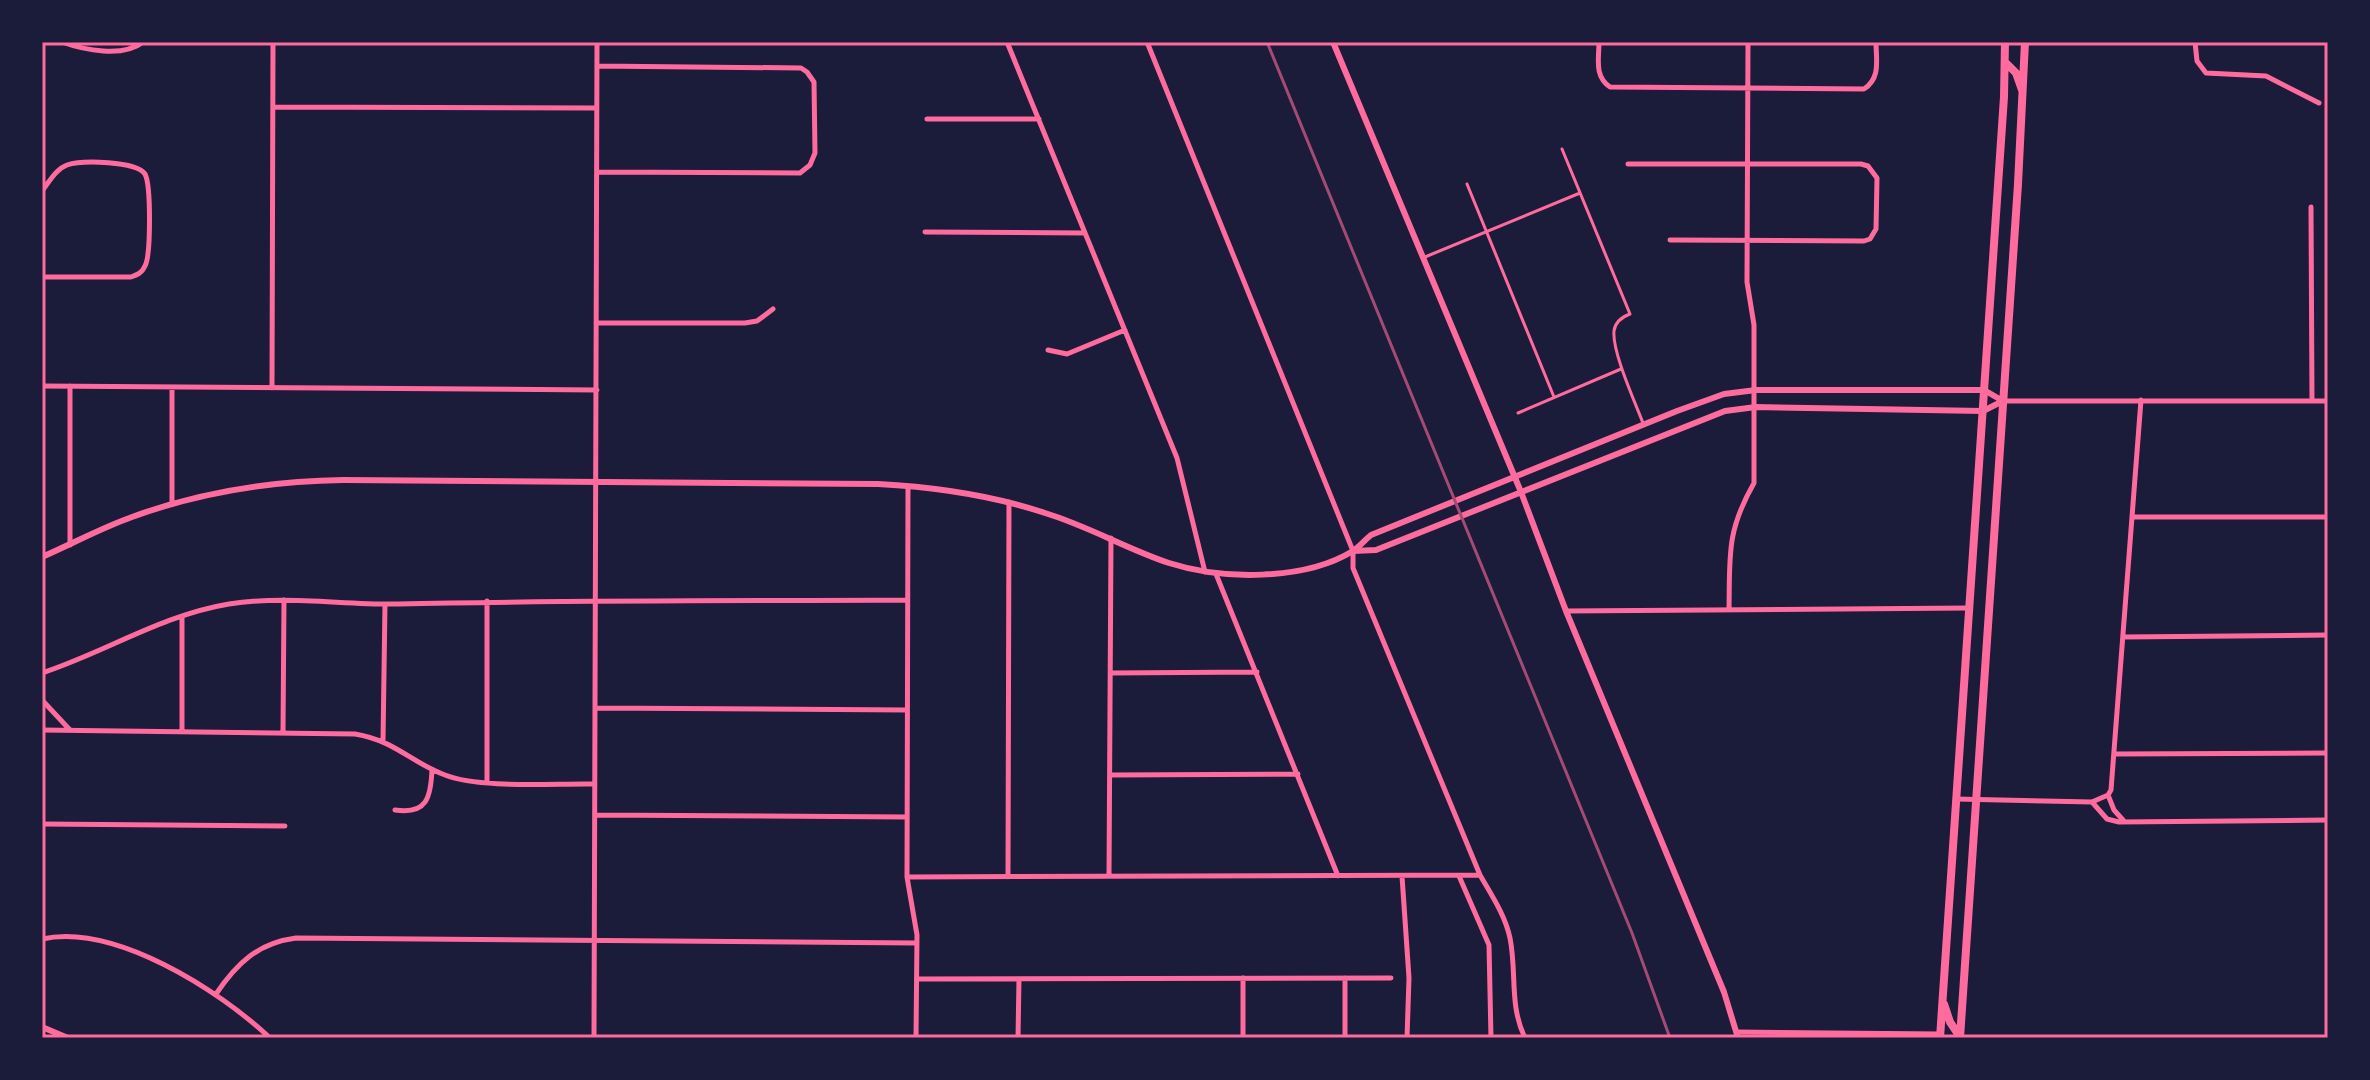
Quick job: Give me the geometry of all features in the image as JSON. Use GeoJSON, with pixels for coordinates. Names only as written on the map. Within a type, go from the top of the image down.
{"type":"FeatureCollection","features":[{"type":"Feature","properties":{"kind":"main road"},"geometry":{"type":"LineString","coordinates":[[1941,1037],[2005,42]]}},
{"type":"Feature","properties":{"kind":"main road"},"geometry":{"type":"LineString","coordinates":[[1960,1038],[2025,42]]}},
{"type":"Feature","properties":{"kind":"main road"},"geometry":{"type":"LineString","coordinates":[[2006,63],[2016,73],[2023,95]]}},
{"type":"Feature","properties":{"kind":"main road"},"geometry":{"type":"LineString","coordinates":[[1942,1000],[1960,1038]]}},
{"type":"Feature","properties":{"kind":"street"},"geometry":{"type":"LineString","coordinates":[[62,42],[87,50],[128,50],[143,42]]}},
{"type":"Feature","properties":{"kind":"street"},"geometry":{"type":"LineString","coordinates":[[272,388],[273,42]]}},
{"type":"Feature","properties":{"kind":"street"},"geometry":{"type":"LineString","coordinates":[[594,1038],[597,42]]}},
{"type":"Feature","properties":{"kind":"street"},"geometry":{"type":"LineString","coordinates":[[1007,42],[1179,462],[1206,572]]}},
{"type":"Feature","properties":{"kind":"street"},"geometry":{"type":"LineString","coordinates":[[1147,42],[1353,551],[1353,568],[1480,873],[1506,924],[1512,955],[1513,1000],[1525,1038]]}},
{"type":"Feature","properties":{"kind":"street"},"geometry":{"type":"LineString","coordinates":[[1333,42],[1521,492],[1566,611],[1724,992],[1737,1035],[1757,1032],[1941,1037]]}},
{"type":"Feature","properties":{"kind":"street"},"geometry":{"type":"LineString","coordinates":[[1599,42],[1598,73],[1602,82],[1610,87],[1748,89],[1864,89],[1876,75],[1876,42]]}},
{"type":"Feature","properties":{"kind":"street"},"geometry":{"type":"LineString","coordinates":[[1729,610],[1730,542],[1742,506],[1754,483],[1754,325],[1747,282],[1748,42]]}},
{"type":"Feature","properties":{"kind":"street"},"geometry":{"type":"LineString","coordinates":[[2195,42],[2197,61],[2206,73],[2266,76],[2319,103]]}},
{"type":"Feature","properties":{"kind":"street"},"geometry":{"type":"LineString","coordinates":[[597,66],[801,68],[814,82],[815,153],[810,165],[800,173],[597,172]]}},
{"type":"Feature","properties":{"kind":"street"},"geometry":{"type":"LineString","coordinates":[[273,107],[597,108]]}},
{"type":"Feature","properties":{"kind":"street"},"geometry":{"type":"LineString","coordinates":[[927,119],[1039,119]]}},
{"type":"Feature","properties":{"kind":"street"},"geometry":{"type":"LineString","coordinates":[[42,191],[61,168],[74,164],[133,165],[144,173],[148,186],[148,256],[142,271],[131,277],[42,277]]}},
{"type":"Feature","properties":{"kind":"street"},"geometry":{"type":"LineString","coordinates":[[1628,164],[1861,164],[1868,166],[1877,178],[1876,229],[1870,239],[1864,241],[1670,240]]}},
{"type":"Feature","properties":{"kind":"street"},"geometry":{"type":"LineString","coordinates":[[2311,207],[2312,401]]}},
{"type":"Feature","properties":{"kind":"street"},"geometry":{"type":"LineString","coordinates":[[925,232],[1085,233]]}},
{"type":"Feature","properties":{"kind":"street"},"geometry":{"type":"LineString","coordinates":[[596,323],[745,323],[757,321],[773,309]]}},
{"type":"Feature","properties":{"kind":"street"},"geometry":{"type":"LineString","coordinates":[[1048,350],[1067,354],[1125,330]]}},
{"type":"Feature","properties":{"kind":"street"},"geometry":{"type":"LineString","coordinates":[[42,386],[597,390]]}},
{"type":"Feature","properties":{"kind":"street"},"geometry":{"type":"LineString","coordinates":[[70,386],[70,545]]}},
{"type":"Feature","properties":{"kind":"street"},"geometry":{"type":"LineString","coordinates":[[172,387],[172,504]]}},
{"type":"Feature","properties":{"kind":"street"},"geometry":{"type":"LineString","coordinates":[[1353,551],[1371,535],[1708,398],[1756,390],[1984,390],[2003,401]]}},
{"type":"Feature","properties":{"kind":"street"},"geometry":{"type":"LineString","coordinates":[[1956,799],[2092,802],[2108,795],[2113,783],[2141,400]]}},
{"type":"Feature","properties":{"kind":"street"},"geometry":{"type":"LineString","coordinates":[[42,557],[132,517],[172,504],[218,492],[287,482],[908,486],[975,495],[1045,512],[1167,563],[1216,574],[1275,574],[1353,551],[1376,550],[1709,416],[1736,409],[1983,411],[2003,401],[2328,401]]}},
{"type":"Feature","properties":{"kind":"street"},"geometry":{"type":"LineString","coordinates":[[908,486],[907,877],[916,921],[916,1038]]}},
{"type":"Feature","properties":{"kind":"street"},"geometry":{"type":"LineString","coordinates":[[1008,877],[1009,502]]}},
{"type":"Feature","properties":{"kind":"street"},"geometry":{"type":"LineString","coordinates":[[2132,517],[2328,517]]}},
{"type":"Feature","properties":{"kind":"street"},"geometry":{"type":"LineString","coordinates":[[1109,876],[1111,538]]}},
{"type":"Feature","properties":{"kind":"street"},"geometry":{"type":"LineString","coordinates":[[1216,574],[1338,876]]}},
{"type":"Feature","properties":{"kind":"street"},"geometry":{"type":"LineString","coordinates":[[42,673],[170,619],[230,604],[284,600],[385,604],[907,600]]}},
{"type":"Feature","properties":{"kind":"street"},"geometry":{"type":"LineString","coordinates":[[283,732],[284,600]]}},
{"type":"Feature","properties":{"kind":"street"},"geometry":{"type":"LineString","coordinates":[[487,601],[487,783]]}},
{"type":"Feature","properties":{"kind":"street"},"geometry":{"type":"LineString","coordinates":[[383,741],[385,604]]}},
{"type":"Feature","properties":{"kind":"street"},"geometry":{"type":"LineString","coordinates":[[1566,611],[1969,608]]}},
{"type":"Feature","properties":{"kind":"street"},"geometry":{"type":"LineString","coordinates":[[182,617],[182,731]]}},
{"type":"Feature","properties":{"kind":"street"},"geometry":{"type":"LineString","coordinates":[[2123,637],[2328,635]]}},
{"type":"Feature","properties":{"kind":"street"},"geometry":{"type":"LineString","coordinates":[[1111,673],[1257,672]]}},
{"type":"Feature","properties":{"kind":"street"},"geometry":{"type":"LineString","coordinates":[[42,700],[70,731]]}},
{"type":"Feature","properties":{"kind":"street"},"geometry":{"type":"LineString","coordinates":[[595,708],[907,710]]}},
{"type":"Feature","properties":{"kind":"street"},"geometry":{"type":"LineString","coordinates":[[42,730],[342,733],[383,741],[458,780],[595,784]]}},
{"type":"Feature","properties":{"kind":"street"},"geometry":{"type":"LineString","coordinates":[[2115,754],[2328,753]]}},
{"type":"Feature","properties":{"kind":"street"},"geometry":{"type":"LineString","coordinates":[[395,810],[409,812],[420,808],[428,799],[432,769]]}},
{"type":"Feature","properties":{"kind":"street"},"geometry":{"type":"LineString","coordinates":[[1111,775],[1298,774]]}},
{"type":"Feature","properties":{"kind":"street"},"geometry":{"type":"LineString","coordinates":[[2108,795],[2121,820],[2128,822]]}},
{"type":"Feature","properties":{"kind":"street"},"geometry":{"type":"LineString","coordinates":[[2092,802],[2107,819],[2119,822],[2328,820]]}},
{"type":"Feature","properties":{"kind":"street"},"geometry":{"type":"LineString","coordinates":[[595,815],[907,817]]}},
{"type":"Feature","properties":{"kind":"street"},"geometry":{"type":"LineString","coordinates":[[42,824],[285,826]]}},
{"type":"Feature","properties":{"kind":"street"},"geometry":{"type":"LineString","coordinates":[[907,877],[1459,876],[1480,873]]}},
{"type":"Feature","properties":{"kind":"street"},"geometry":{"type":"LineString","coordinates":[[1402,876],[1409,978],[1407,1038]]}},
{"type":"Feature","properties":{"kind":"street"},"geometry":{"type":"LineString","coordinates":[[1459,876],[1489,945],[1491,1038]]}},
{"type":"Feature","properties":{"kind":"street"},"geometry":{"type":"LineString","coordinates":[[42,939],[75,935],[97,939],[168,967],[216,994],[270,1038]]}},
{"type":"Feature","properties":{"kind":"street"},"geometry":{"type":"LineString","coordinates":[[216,994],[246,957],[282,940],[917,943]]}},
{"type":"Feature","properties":{"kind":"street"},"geometry":{"type":"LineString","coordinates":[[1243,978],[1243,1038]]}},
{"type":"Feature","properties":{"kind":"street"},"geometry":{"type":"LineString","coordinates":[[1345,978],[1345,1038]]}},
{"type":"Feature","properties":{"kind":"street"},"geometry":{"type":"LineString","coordinates":[[917,979],[1391,978]]}},
{"type":"Feature","properties":{"kind":"street"},"geometry":{"type":"LineString","coordinates":[[1018,1038],[1019,979]]}},
{"type":"Feature","properties":{"kind":"street"},"geometry":{"type":"LineString","coordinates":[[42,1027],[68,1038]]}},
{"type":"Feature","properties":{"kind":"street"},"geometry":{"type":"LineString","coordinates":[[1901,1034],[1911,1038]]}},
{"type":"Feature","properties":{"kind":"lane"},"geometry":{"type":"LineString","coordinates":[[1562,149],[1630,314],[1618,321],[1614,332],[1622,370],[1643,425]]}},
{"type":"Feature","properties":{"kind":"lane"},"geometry":{"type":"LineString","coordinates":[[1467,184],[1554,397]]}},
{"type":"Feature","properties":{"kind":"lane"},"geometry":{"type":"LineString","coordinates":[[1421,258],[1580,193]]}},
{"type":"Feature","properties":{"kind":"lane"},"geometry":{"type":"LineString","coordinates":[[1518,413],[1622,370]]}},
{"type":"Feature","properties":{"kind":"railway"},"geometry":{"type":"LineString","coordinates":[[1267,42],[1632,933],[1670,1038]]}}]}
